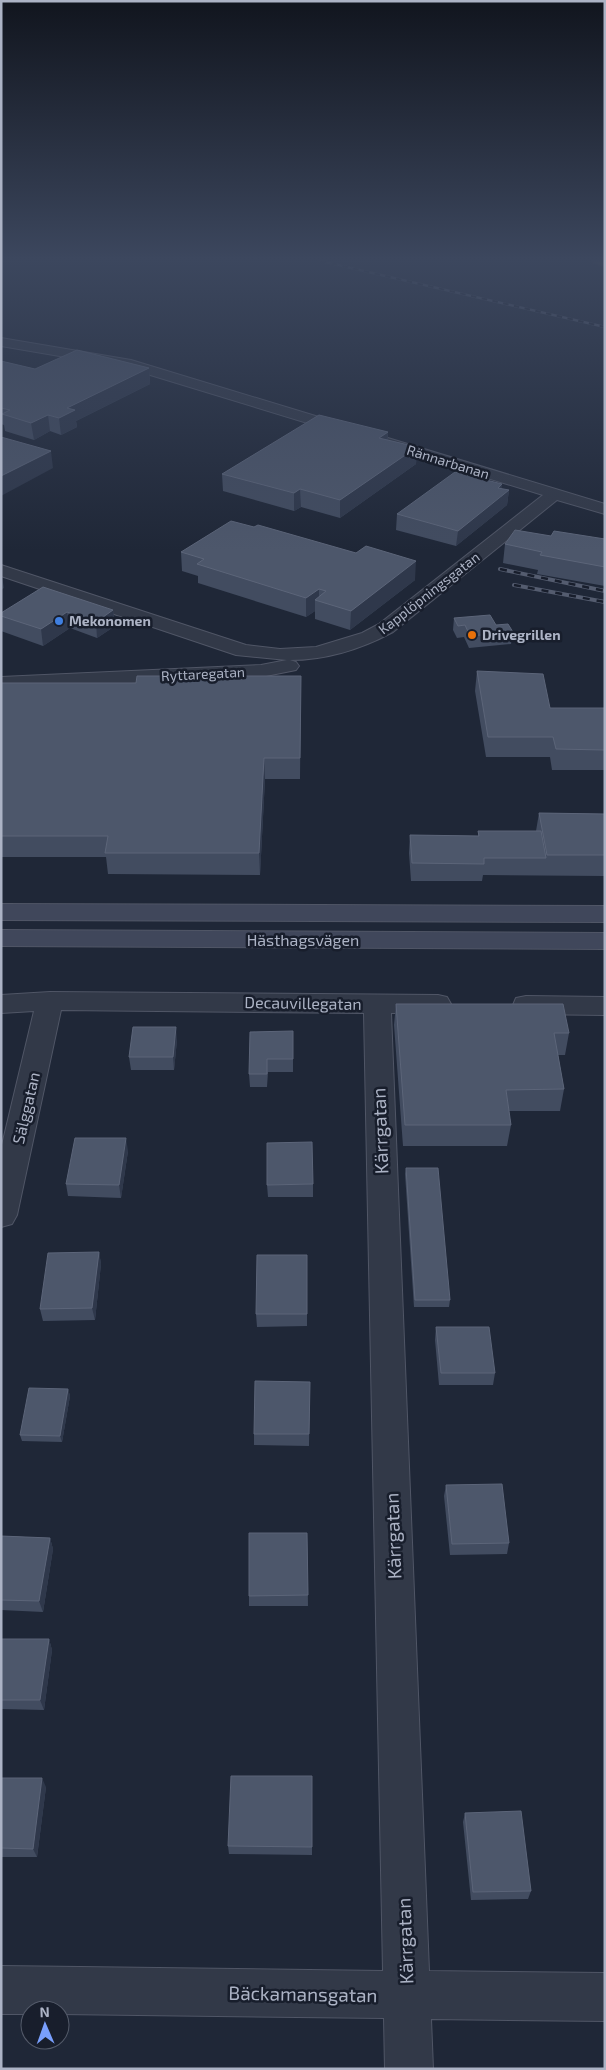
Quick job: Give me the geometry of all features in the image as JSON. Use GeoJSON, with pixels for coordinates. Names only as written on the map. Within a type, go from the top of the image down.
{"type":"FeatureCollection","features":[{"type":"Feature","properties":{"kind":"main road","name":"Hästhagsvägen"},"geometry":{"type":"LineString","coordinates":[[1,912],[605,914]]}},
{"type":"Feature","properties":{"kind":"main road","name":"Hästhagsvägen"},"geometry":{"type":"LineString","coordinates":[[1,938],[605,941]]}},
{"type":"Feature","properties":{"kind":"street","name":"Rännarbanan"},"geometry":{"type":"LineString","coordinates":[[94,358],[126,363],[553,495],[605,509]]}},
{"type":"Feature","properties":{"kind":"street","name":"Kapplöpningsgatan"},"geometry":{"type":"LineString","coordinates":[[1,570],[243,651],[269,655],[312,654],[345,647],[367,639],[386,628],[553,495]]}},
{"type":"Feature","properties":{"kind":"street","name":"Ryttaregatan"},"geometry":{"type":"LineString","coordinates":[[1,682],[261,671],[288,667],[312,654]]}},
{"type":"Feature","properties":{"kind":"street","name":"Decauvillegatan"},"geometry":{"type":"LineString","coordinates":[[1,1004],[50,1000],[466,1005]]}},
{"type":"Feature","properties":{"kind":"street","name":"Sälggatan"},"geometry":{"type":"LineString","coordinates":[[1,1215],[50,1000]]}},
{"type":"Feature","properties":{"kind":"street","name":"Kärrgatan"},"geometry":{"type":"LineString","coordinates":[[376,1004],[409,2069]]}},
{"type":"Feature","properties":{"kind":"street"},"geometry":{"type":"LineString","coordinates":[[506,1005],[605,1006]]}},
{"type":"Feature","properties":{"kind":"street","name":"Bäckamansgatan"},"geometry":{"type":"LineString","coordinates":[[1,1990],[605,1997]]}},
{"type":"Feature","properties":{"kind":"building"},"geometry":{"type":"Polygon","coordinates":[[[60,358],[107,358],[149,368],[67,408],[75,410],[59,418],[48,415],[31,423],[2,414],[10,410],[1,408],[1,361],[35,369],[60,358]]]}},
{"type":"Feature","properties":{"kind":"building"},"geometry":{"type":"Polygon","coordinates":[[[319,415],[388,432],[379,438],[417,447],[340,500],[300,489],[294,493],[222,474],[319,415]]]}},
{"type":"Feature","properties":{"kind":"building"},"geometry":{"type":"Polygon","coordinates":[[[1,437],[51,451],[1,476],[1,437]]]}},
{"type":"Feature","properties":{"kind":"building"},"geometry":{"type":"Polygon","coordinates":[[[455,472],[502,484],[498,488],[509,490],[458,531],[397,514],[455,472]]]}},
{"type":"Feature","properties":{"kind":"building"},"geometry":{"type":"Polygon","coordinates":[[[231,521],[254,527],[258,525],[356,553],[366,546],[416,561],[351,611],[315,600],[326,591],[319,589],[306,598],[197,564],[204,559],[181,552],[231,521]]]}},
{"type":"Feature","properties":{"kind":"building"},"geometry":{"type":"Polygon","coordinates":[[[515,530],[551,536],[554,531],[605,539],[605,567],[540,555],[542,552],[505,544],[515,530]]]}},
{"type":"Feature","properties":{"kind":"building"},"geometry":{"type":"Polygon","coordinates":[[[43,587],[113,610],[96,622],[67,612],[41,629],[1,616],[1,613],[43,587]]]}},
{"type":"Feature","properties":{"kind":"building"},"geometry":{"type":"Polygon","coordinates":[[[490,615],[496,625],[508,624],[513,632],[470,636],[465,625],[458,626],[454,618],[490,615]]]}},
{"type":"Feature","properties":{"kind":"building"},"geometry":{"type":"Polygon","coordinates":[[[477,671],[543,674],[550,708],[605,708],[605,750],[556,749],[553,737],[488,737],[477,671]]]}},
{"type":"Feature","properties":{"kind":"building"},"geometry":{"type":"Polygon","coordinates":[[[137,676],[301,676],[300,758],[264,758],[259,853],[105,853],[108,836],[1,836],[1,683],[136,683],[137,676]]]}},
{"type":"Feature","properties":{"kind":"building"},"geometry":{"type":"Polygon","coordinates":[[[539,813],[605,814],[605,855],[547,855],[539,813]]]}},
{"type":"Feature","properties":{"kind":"building"},"geometry":{"type":"Polygon","coordinates":[[[478,831],[541,831],[546,858],[484,858],[484,864],[412,863],[410,835],[479,836],[478,831]]]}},
{"type":"Feature","properties":{"kind":"building"},"geometry":{"type":"Polygon","coordinates":[[[396,1004],[563,1004],[569,1033],[554,1033],[564,1089],[506,1090],[511,1125],[405,1125],[396,1004]]]}},
{"type":"Feature","properties":{"kind":"building"},"geometry":{"type":"Polygon","coordinates":[[[133,1027],[176,1027],[173,1057],[129,1057],[133,1027]]]}},
{"type":"Feature","properties":{"kind":"building"},"geometry":{"type":"Polygon","coordinates":[[[293,1031],[293,1059],[267,1059],[267,1074],[249,1074],[250,1032],[293,1031]]]}},
{"type":"Feature","properties":{"kind":"building"},"geometry":{"type":"Polygon","coordinates":[[[75,1138],[126,1138],[119,1185],[66,1184],[75,1138]]]}},
{"type":"Feature","properties":{"kind":"building"},"geometry":{"type":"Polygon","coordinates":[[[312,1142],[313,1184],[267,1185],[267,1143],[312,1142]]]}},
{"type":"Feature","properties":{"kind":"building"},"geometry":{"type":"Polygon","coordinates":[[[406,1168],[438,1168],[450,1300],[415,1300],[406,1168]]]}},
{"type":"Feature","properties":{"kind":"building"},"geometry":{"type":"Polygon","coordinates":[[[99,1252],[92,1308],[40,1309],[48,1253],[99,1252]]]}},
{"type":"Feature","properties":{"kind":"building"},"geometry":{"type":"Polygon","coordinates":[[[257,1255],[307,1255],[307,1314],[256,1314],[257,1255]]]}},
{"type":"Feature","properties":{"kind":"building"},"geometry":{"type":"Polygon","coordinates":[[[436,1327],[489,1327],[495,1373],[441,1373],[436,1327]]]}},
{"type":"Feature","properties":{"kind":"building"},"geometry":{"type":"Polygon","coordinates":[[[255,1381],[310,1382],[309,1434],[254,1434],[255,1381]]]}},
{"type":"Feature","properties":{"kind":"building"},"geometry":{"type":"Polygon","coordinates":[[[29,1388],[68,1389],[60,1436],[20,1435],[29,1388]]]}},
{"type":"Feature","properties":{"kind":"building"},"geometry":{"type":"Polygon","coordinates":[[[502,1484],[509,1543],[452,1544],[446,1485],[502,1484]]]}},
{"type":"Feature","properties":{"kind":"building"},"geometry":{"type":"Polygon","coordinates":[[[249,1533],[307,1533],[308,1595],[249,1596],[249,1533]]]}},
{"type":"Feature","properties":{"kind":"building"},"geometry":{"type":"Polygon","coordinates":[[[1,1536],[50,1538],[39,1601],[1,1600],[1,1536]]]}},
{"type":"Feature","properties":{"kind":"building"},"geometry":{"type":"Polygon","coordinates":[[[1,1639],[49,1639],[40,1700],[1,1700],[1,1639]]]}},
{"type":"Feature","properties":{"kind":"building"},"geometry":{"type":"Polygon","coordinates":[[[231,1776],[312,1776],[312,1847],[228,1846],[231,1776]]]}},
{"type":"Feature","properties":{"kind":"building"},"geometry":{"type":"Polygon","coordinates":[[[1,1778],[42,1778],[33,1849],[1,1848],[1,1778]]]}},
{"type":"Feature","properties":{"kind":"building"},"geometry":{"type":"Polygon","coordinates":[[[521,1811],[531,1891],[473,1892],[465,1813],[521,1811]]]}},
{"type":"Feature","properties":{"kind":"railway"},"geometry":{"type":"LineString","coordinates":[[500,569],[605,591]]}},
{"type":"Feature","properties":{"kind":"railway"},"geometry":{"type":"LineString","coordinates":[[514,585],[605,602]]}},
{"type":"Feature","properties":{"kind":"place","name":"Mekonomen"},"geometry":{"type":"Point","coordinates":[59,621]}},
{"type":"Feature","properties":{"kind":"place","name":"Drivegrillen"},"geometry":{"type":"Point","coordinates":[472,635]}}]}
